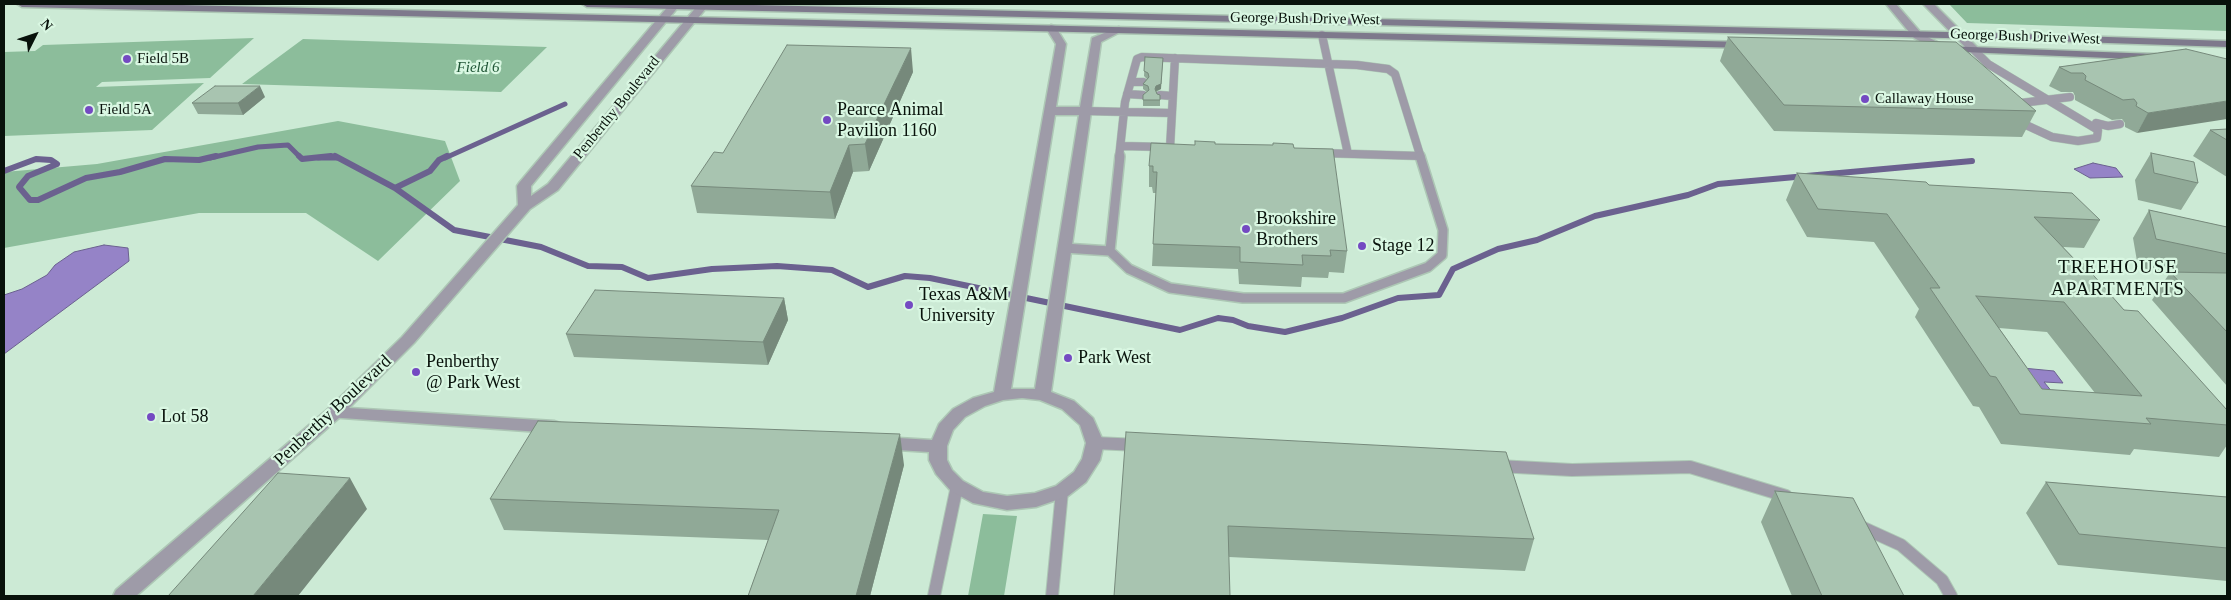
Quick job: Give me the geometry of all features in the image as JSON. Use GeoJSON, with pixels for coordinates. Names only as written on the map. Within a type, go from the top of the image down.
{"type":"FeatureCollection","features":[{"type":"Feature","properties":{"kind":"main road","name":"George Bush Drive West"},"geometry":{"type":"LineString","coordinates":[[22,4],[1753,45]]}},
{"type":"Feature","properties":{"kind":"main road","name":"George Bush Drive West"},"geometry":{"type":"LineString","coordinates":[[587,4],[703,5],[1443,23],[2227,44]]}},
{"type":"Feature","properties":{"kind":"main road"},"geometry":{"type":"LineString","coordinates":[[1322,35],[1323,30],[1327,29],[1412,31],[1443,23]]}},
{"type":"Feature","properties":{"kind":"main road","name":"George Bush Drive West"},"geometry":{"type":"LineString","coordinates":[[1913,48],[2168,57]]}},
{"type":"Feature","properties":{"kind":"street"},"geometry":{"type":"LineString","coordinates":[[1890,4],[1918,36],[1943,49]]}},
{"type":"Feature","properties":{"kind":"street"},"geometry":{"type":"LineString","coordinates":[[1928,4],[1974,50]]}},
{"type":"Feature","properties":{"kind":"street","name":"Penberthy Boulevard"},"geometry":{"type":"LineString","coordinates":[[525,206],[524,186],[676,5]]}},
{"type":"Feature","properties":{"kind":"street","name":"Penberthy Boulevard"},"geometry":{"type":"LineString","coordinates":[[123,596],[334,413],[408,340],[508,224],[525,206],[553,186],[703,5]]}},
{"type":"Feature","properties":{"kind":"street"},"geometry":{"type":"LineString","coordinates":[[1002,395],[1061,44],[1051,28]]}},
{"type":"Feature","properties":{"kind":"street"},"geometry":{"type":"LineString","coordinates":[[1042,395],[1096,40],[1119,30]]}},
{"type":"Feature","properties":{"kind":"street"},"geometry":{"type":"LineString","coordinates":[[1050,110],[1085,111]]}},
{"type":"Feature","properties":{"kind":"street"},"geometry":{"type":"LineString","coordinates":[[1022,393],[1042,395],[1068,405],[1087,422],[1095,443],[1091,460],[1080,477],[1062,491],[1036,500],[1007,503],[979,498],[957,486],[945,474],[938,460],[938,446],[945,428],[959,413],[979,402],[1002,395],[1022,393]]}},
{"type":"Feature","properties":{"kind":"street"},"geometry":{"type":"LineString","coordinates":[[334,413],[575,428]]}},
{"type":"Feature","properties":{"kind":"street"},"geometry":{"type":"LineString","coordinates":[[861,442],[938,446]]}},
{"type":"Feature","properties":{"kind":"lane"},"geometry":{"type":"LineString","coordinates":[[1322,35],[1348,154]]}},
{"type":"Feature","properties":{"kind":"lane"},"geometry":{"type":"LineString","coordinates":[[1943,49],[1956,57]]}},
{"type":"Feature","properties":{"kind":"lane"},"geometry":{"type":"LineString","coordinates":[[1974,50],[1988,64],[2020,84],[2093,124],[2108,126],[2120,124]]}},
{"type":"Feature","properties":{"kind":"lane"},"geometry":{"type":"LineString","coordinates":[[1064,248],[1110,251],[1129,269],[1170,288],[1243,298],[1344,298],[1428,267],[1442,255],[1443,230],[1394,74],[1388,69],[1374,66],[1142,57],[1137,59],[1124,112],[1110,251]]}},
{"type":"Feature","properties":{"kind":"lane"},"geometry":{"type":"LineString","coordinates":[[1120,146],[1175,148],[1170,82],[1175,58]]}},
{"type":"Feature","properties":{"kind":"lane"},"geometry":{"type":"LineString","coordinates":[[1134,70],[1144,70]]}},
{"type":"Feature","properties":{"kind":"lane"},"geometry":{"type":"LineString","coordinates":[[1131,82],[1143,82]]}},
{"type":"Feature","properties":{"kind":"lane"},"geometry":{"type":"LineString","coordinates":[[2000,84],[2020,84]]}},
{"type":"Feature","properties":{"kind":"lane"},"geometry":{"type":"LineString","coordinates":[[1127,94],[1143,95]]}},
{"type":"Feature","properties":{"kind":"lane"},"geometry":{"type":"LineString","coordinates":[[1160,96],[1172,96]]}},
{"type":"Feature","properties":{"kind":"lane"},"geometry":{"type":"LineString","coordinates":[[2021,103],[2070,97]]}},
{"type":"Feature","properties":{"kind":"lane"},"geometry":{"type":"LineString","coordinates":[[2010,109],[2026,124],[2052,136],[2078,141],[2097,138],[2098,130],[2093,124]]}},
{"type":"Feature","properties":{"kind":"lane"},"geometry":{"type":"LineString","coordinates":[[1085,111],[1171,113]]}},
{"type":"Feature","properties":{"kind":"lane"},"geometry":{"type":"LineString","coordinates":[[2093,124],[2099,120],[2109,118]]}},
{"type":"Feature","properties":{"kind":"lane"},"geometry":{"type":"LineString","coordinates":[[1309,152],[1420,156]]}},
{"type":"Feature","properties":{"kind":"lane"},"geometry":{"type":"LineString","coordinates":[[1095,443],[1150,446]]}},
{"type":"Feature","properties":{"kind":"lane"},"geometry":{"type":"LineString","coordinates":[[1486,465],[1572,470],[1690,467],[1800,500]]}},
{"type":"Feature","properties":{"kind":"lane"},"geometry":{"type":"LineString","coordinates":[[934,596],[957,486]]}},
{"type":"Feature","properties":{"kind":"lane"},"geometry":{"type":"LineString","coordinates":[[1052,596],[1062,491]]}},
{"type":"Feature","properties":{"kind":"lane"},"geometry":{"type":"LineString","coordinates":[[1842,518],[1902,545],[1942,580],[1951,596]]}},
{"type":"Feature","properties":{"kind":"green space"},"geometry":{"type":"Polygon","coordinates":[[[1949,4],[2227,4],[2227,31],[1967,23],[1949,4]]]}},
{"type":"Feature","properties":{"kind":"green space"},"geometry":{"type":"Polygon","coordinates":[[[254,38],[210,78],[102,82],[96,87],[204,83],[152,130],[4,136],[4,52],[35,51],[43,45],[254,38]]]}},
{"type":"Feature","properties":{"kind":"green space","name":"Field 6"},"geometry":{"type":"Polygon","coordinates":[[[303,39],[547,47],[501,92],[242,84],[303,39]]]}},
{"type":"Feature","properties":{"kind":"green space"},"geometry":{"type":"Polygon","coordinates":[[[338,121],[445,141],[460,181],[378,261],[306,213],[199,213],[4,248],[4,172],[97,164],[338,121]]]}},
{"type":"Feature","properties":{"kind":"green space"},"geometry":{"type":"Polygon","coordinates":[[[983,514],[1017,516],[1004,596],[968,596],[983,514]]]}},
{"type":"Feature","properties":{"kind":"shaded area"},"geometry":{"type":"Polygon","coordinates":[[[2093,163],[2116,168],[2123,177],[2090,178],[2074,169],[2093,163]]]}},
{"type":"Feature","properties":{"kind":"shaded area"},"geometry":{"type":"Polygon","coordinates":[[[104,245],[128,248],[129,261],[4,354],[4,295],[22,289],[47,275],[55,265],[74,252],[104,245]]]}},
{"type":"Feature","properties":{"kind":"shaded area"},"geometry":{"type":"Polygon","coordinates":[[[2012,367],[2054,371],[2063,383],[2044,382],[2053,393],[2032,390],[2012,367]]]}},
{"type":"Feature","properties":{"kind":"building"},"geometry":{"type":"Polygon","coordinates":[[[1728,37],[1956,42],[2036,111],[1784,105],[1728,37]]]}},
{"type":"Feature","properties":{"kind":"building","name":"Pearce Animal Pavilion 1160"},"geometry":{"type":"Polygon","coordinates":[[[787,45],[911,48],[865,144],[849,145],[830,192],[691,186],[714,152],[723,153],[787,45]]]}},
{"type":"Feature","properties":{"kind":"building"},"geometry":{"type":"Polygon","coordinates":[[[2186,49],[2227,59],[2227,101],[2148,113],[2136,106],[2137,103],[2134,99],[2123,100],[2085,80],[2086,76],[2083,73],[2071,73],[2059,67],[2186,49]]]}},
{"type":"Feature","properties":{"kind":"building"},"geometry":{"type":"Polygon","coordinates":[[[1145,57],[1163,58],[1161,84],[1156,86],[1155,89],[1157,94],[1160,95],[1160,100],[1143,100],[1143,95],[1149,90],[1148,86],[1143,84],[1149,77],[1148,73],[1144,71],[1145,57]]]}},
{"type":"Feature","properties":{"kind":"building"},"geometry":{"type":"Polygon","coordinates":[[[215,86],[260,86],[238,103],[192,103],[215,86]]]}},
{"type":"Feature","properties":{"kind":"building"},"geometry":{"type":"Polygon","coordinates":[[[2227,129],[2227,140],[2210,130],[2227,129]]]}},
{"type":"Feature","properties":{"kind":"building","name":"Brookshire Brothers"},"geometry":{"type":"Polygon","coordinates":[[[1195,141],[1215,142],[1215,144],[1293,144],[1294,148],[1333,149],[1347,251],[1330,250],[1331,256],[1302,255],[1303,265],[1240,262],[1240,247],[1153,244],[1157,172],[1153,172],[1153,166],[1149,166],[1151,143],[1195,145],[1195,141]]]}},
{"type":"Feature","properties":{"kind":"building"},"geometry":{"type":"Polygon","coordinates":[[[2151,153],[2194,162],[2198,183],[2154,173],[2151,153]]]}},
{"type":"Feature","properties":{"kind":"building"},"geometry":{"type":"Polygon","coordinates":[[[1797,173],[1926,182],[1929,185],[2072,193],[2100,220],[2034,217],[2075,260],[2080,260],[2124,310],[2138,311],[2227,410],[2227,425],[2146,418],[2151,424],[2020,414],[1996,377],[1990,376],[1930,288],[1940,288],[1887,214],[1818,209],[1797,173]],[[1976,296],[2042,389],[2142,396],[2064,302],[1976,296]]]}},
{"type":"Feature","properties":{"kind":"building"},"geometry":{"type":"Polygon","coordinates":[[[2149,210],[2227,227],[2227,254],[2156,239],[2149,210]]]}},
{"type":"Feature","properties":{"kind":"building"},"geometry":{"type":"Polygon","coordinates":[[[2170,272],[2227,273],[2227,332],[2170,272]]]}},
{"type":"Feature","properties":{"kind":"building"},"geometry":{"type":"Polygon","coordinates":[[[595,290],[784,298],[763,342],[566,334],[595,290]]]}},
{"type":"Feature","properties":{"kind":"building"},"geometry":{"type":"Polygon","coordinates":[[[538,421],[900,434],[856,596],[748,596],[779,510],[490,499],[538,421]]]}},
{"type":"Feature","properties":{"kind":"building"},"geometry":{"type":"Polygon","coordinates":[[[1126,432],[1506,452],[1534,539],[1228,526],[1230,596],[1114,596],[1126,432]]]}},
{"type":"Feature","properties":{"kind":"building"},"geometry":{"type":"Polygon","coordinates":[[[278,473],[350,478],[253,596],[168,596],[278,473]]]}},
{"type":"Feature","properties":{"kind":"building"},"geometry":{"type":"Polygon","coordinates":[[[2046,482],[2227,497],[2227,548],[2079,534],[2046,482]]]}},
{"type":"Feature","properties":{"kind":"building"},"geometry":{"type":"Polygon","coordinates":[[[1775,491],[1853,498],[1904,596],[1822,596],[1775,491]]]}},
{"type":"Feature","properties":{"kind":"waterway"},"geometry":{"type":"LineString","coordinates":[[445,158],[565,104]]}},
{"type":"Feature","properties":{"kind":"waterway"},"geometry":{"type":"LineString","coordinates":[[210,158],[258,147],[288,145],[302,159],[331,156]]}},
{"type":"Feature","properties":{"kind":"waterway"},"geometry":{"type":"LineString","coordinates":[[4,171],[36,159],[51,160],[57,164],[28,176],[19,187],[30,200],[38,200],[86,178],[120,172],[165,159],[199,160],[216,156]]}},
{"type":"Feature","properties":{"kind":"waterway"},"geometry":{"type":"LineString","coordinates":[[335,156],[395,188]]}},
{"type":"Feature","properties":{"kind":"waterway"},"geometry":{"type":"LineString","coordinates":[[395,188],[430,171],[439,160],[447,156]]}},
{"type":"Feature","properties":{"kind":"waterway"},"geometry":{"type":"LineString","coordinates":[[318,158],[337,158]]}},
{"type":"Feature","properties":{"kind":"waterway"},"geometry":{"type":"LineString","coordinates":[[395,188],[454,230],[541,247],[588,266],[622,267],[648,278],[712,269],[777,266],[832,270],[868,287],[905,276],[930,278],[1180,330],[1218,318],[1233,320],[1248,326],[1285,332],[1342,318],[1398,298],[1439,295],[1453,269],[1498,249],[1537,240],[1595,216],[1688,195],[1718,184],[1972,161]]}},
{"type":"Feature","properties":{"kind":"place","name":"Field 5B"},"geometry":{"type":"Point","coordinates":[127,59]}},
{"type":"Feature","properties":{"kind":"place","name":"Callaway House"},"geometry":{"type":"Point","coordinates":[1865,99]}},
{"type":"Feature","properties":{"kind":"place","name":"Field 5A"},"geometry":{"type":"Point","coordinates":[89,110]}},
{"type":"Feature","properties":{"kind":"place","name":"Pearce Animal Pavilion 1160"},"geometry":{"type":"Point","coordinates":[827,120]}},
{"type":"Feature","properties":{"kind":"place","name":"Brookshire Brothers"},"geometry":{"type":"Point","coordinates":[1246,229]}},
{"type":"Feature","properties":{"kind":"place","name":"Stage 12"},"geometry":{"type":"Point","coordinates":[1362,246]}},
{"type":"Feature","properties":{"kind":"place","name":"Texas A&M University"},"geometry":{"type":"Point","coordinates":[909,305]}},
{"type":"Feature","properties":{"kind":"place","name":"Park West"},"geometry":{"type":"Point","coordinates":[1068,358]}},
{"type":"Feature","properties":{"kind":"place","name":"Penberthy @ Park West"},"geometry":{"type":"Point","coordinates":[416,372]}},
{"type":"Feature","properties":{"kind":"place","name":"Lot 58"},"geometry":{"type":"Point","coordinates":[151,417]}},
{"type":"Feature","properties":{"kind":"district","name":"TREEHOUSE APARTMENTS"},"geometry":{"type":"Point","coordinates":[2118,279]}}]}
